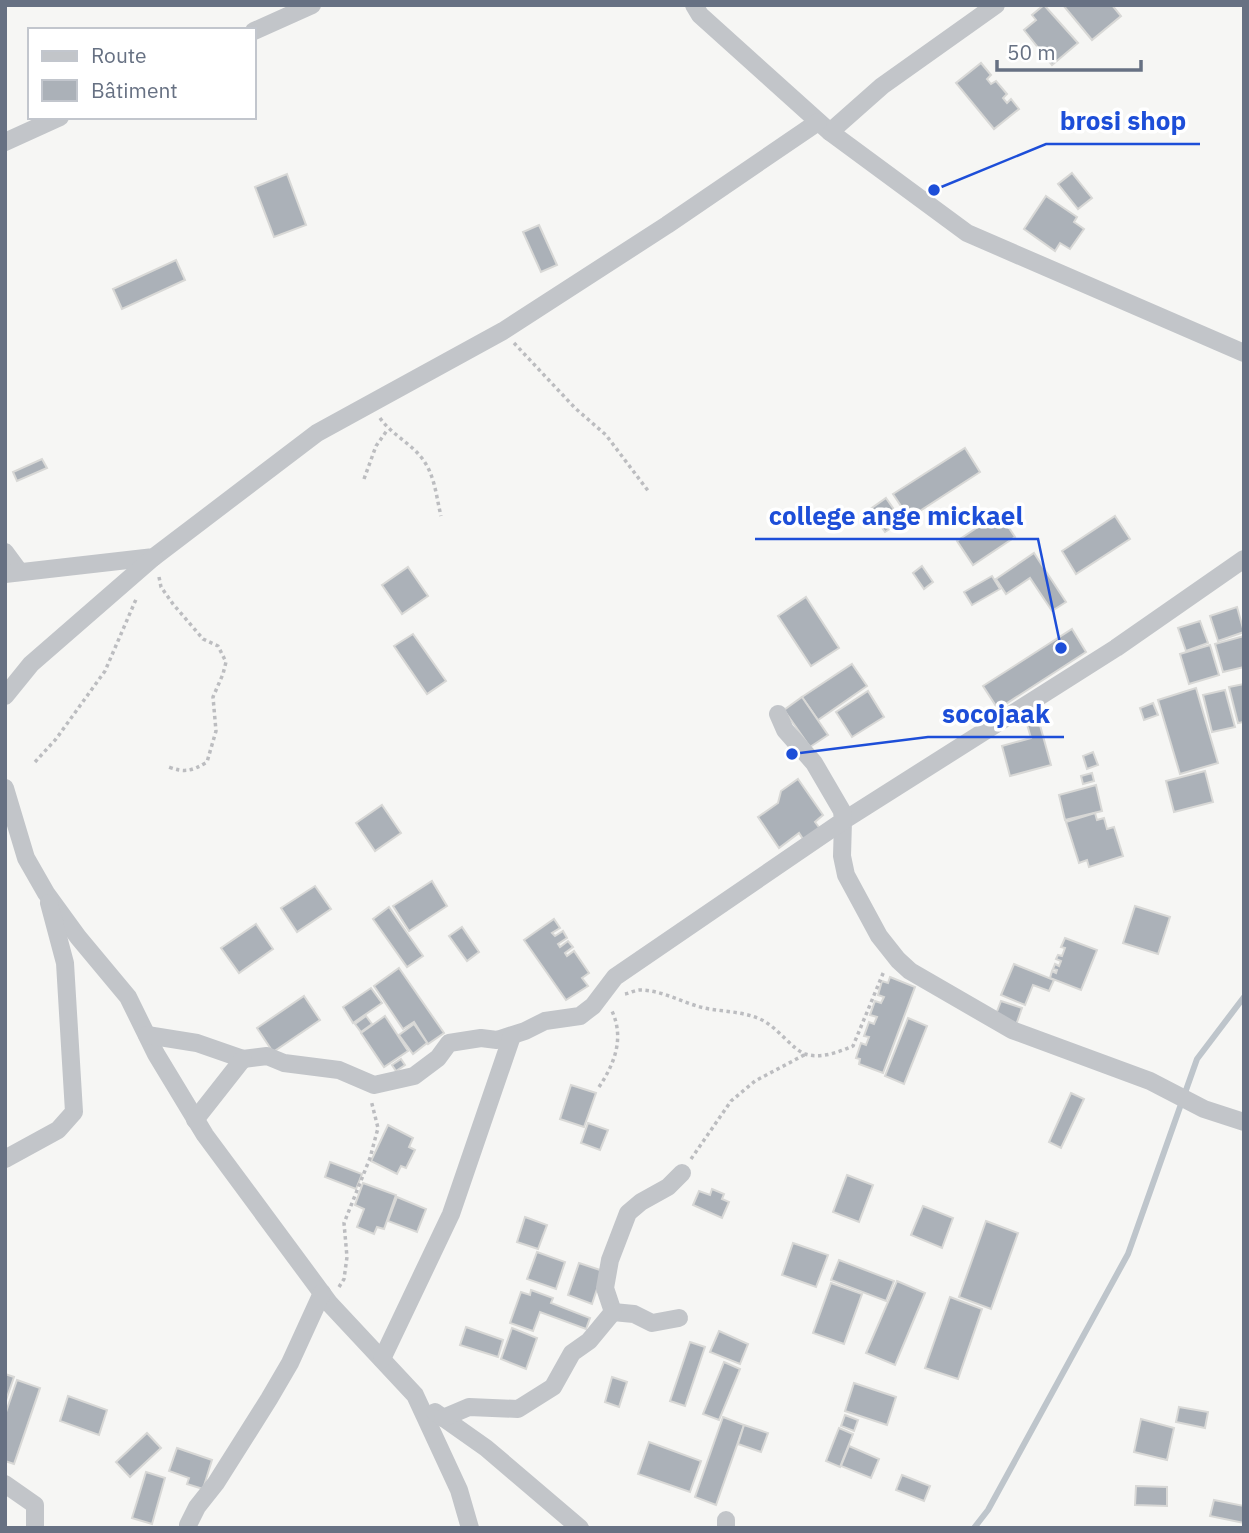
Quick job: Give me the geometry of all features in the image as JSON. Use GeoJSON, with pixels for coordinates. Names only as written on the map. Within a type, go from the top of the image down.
{"type":"FeatureCollection","features":[{"type":"Feature","properties":{"kind":"street"},"geometry":{"type":"LineString","coordinates":[[256,30],[312,5]]}},
{"type":"Feature","properties":{"kind":"street"},"geometry":{"type":"LineString","coordinates":[[694,5],[700,15],[824,127],[967,233],[1244,353]]}},
{"type":"Feature","properties":{"kind":"street"},"geometry":{"type":"LineString","coordinates":[[5,696],[31,664],[154,557],[317,433],[503,331],[824,127],[996,5]]}},
{"type":"Feature","properties":{"kind":"street"},"geometry":{"type":"LineString","coordinates":[[5,142],[56,119]]}},
{"type":"Feature","properties":{"kind":"street"},"geometry":{"type":"LineString","coordinates":[[5,552],[12,572],[154,557]]}},
{"type":"Feature","properties":{"kind":"street"},"geometry":{"type":"LineString","coordinates":[[147,1035],[197,1043],[243,1059],[267,1056],[284,1063],[339,1070],[373,1085],[414,1076],[438,1058],[449,1043],[481,1038],[497,1040],[545,1021],[580,1016],[603,995],[615,977],[843,821],[1115,648],[1244,559]]}},
{"type":"Feature","properties":{"kind":"street"},"geometry":{"type":"LineString","coordinates":[[778,714],[785,730],[814,763],[842,811],[842,856],[846,875],[879,936],[910,971],[1012,1030],[1150,1081],[1205,1109],[1244,1122]]}},
{"type":"Feature","properties":{"kind":"street"},"geometry":{"type":"LineString","coordinates":[[5,788],[26,858],[46,893],[78,937],[128,997],[176,1091],[195,1120],[326,1298],[415,1395],[496,1456],[580,1528]]}},
{"type":"Feature","properties":{"kind":"street"},"geometry":{"type":"LineString","coordinates":[[5,1159],[58,1130],[74,1112],[65,963],[46,893]]}},
{"type":"Feature","properties":{"kind":"street"},"geometry":{"type":"LineString","coordinates":[[382,1359],[450,1214],[512,1035]]}},
{"type":"Feature","properties":{"kind":"street"},"geometry":{"type":"LineString","coordinates":[[195,1120],[243,1059]]}},
{"type":"Feature","properties":{"kind":"street"},"geometry":{"type":"LineString","coordinates":[[613,1312],[605,1288],[610,1260],[628,1213],[641,1202],[668,1187],[681,1173]]}},
{"type":"Feature","properties":{"kind":"street"},"geometry":{"type":"LineString","coordinates":[[189,1528],[197,1507],[229,1462],[290,1363],[326,1298]]}},
{"type":"Feature","properties":{"kind":"street"},"geometry":{"type":"LineString","coordinates":[[613,1312],[634,1314],[652,1323],[679,1318]]}},
{"type":"Feature","properties":{"kind":"street"},"geometry":{"type":"LineString","coordinates":[[443,1418],[469,1407],[518,1409],[553,1387],[572,1353],[589,1341],[613,1312]]}},
{"type":"Feature","properties":{"kind":"street"},"geometry":{"type":"LineString","coordinates":[[415,1395],[459,1490],[470,1528]]}},
{"type":"Feature","properties":{"kind":"street"},"geometry":{"type":"LineString","coordinates":[[5,1484],[35,1505],[35,1528]]}},
{"type":"Feature","properties":{"kind":"path"},"geometry":{"type":"LineString","coordinates":[[503,331],[575,408],[606,435],[649,492]]}},
{"type":"Feature","properties":{"kind":"path"},"geometry":{"type":"LineString","coordinates":[[370,405],[388,429],[422,457],[434,478],[441,516]]}},
{"type":"Feature","properties":{"kind":"path"},"geometry":{"type":"LineString","coordinates":[[364,479],[376,446],[388,429]]}},
{"type":"Feature","properties":{"kind":"path"},"geometry":{"type":"LineString","coordinates":[[154,557],[162,587],[203,639],[218,646],[226,662],[213,697],[216,731],[207,762],[193,771],[183,772],[169,768]]}},
{"type":"Feature","properties":{"kind":"path"},"geometry":{"type":"LineString","coordinates":[[36,762],[105,671],[138,594]]}},
{"type":"Feature","properties":{"kind":"path"},"geometry":{"type":"LineString","coordinates":[[599,1087],[610,1069],[618,1038],[613,1014],[603,995],[627,994],[638,989],[702,1007],[742,1013],[779,1030],[797,1049],[806,1054],[827,1055],[853,1046],[871,998],[893,954]]}},
{"type":"Feature","properties":{"kind":"path"},"geometry":{"type":"LineString","coordinates":[[681,1173],[731,1101],[755,1081],[806,1054]]}},
{"type":"Feature","properties":{"kind":"path"},"geometry":{"type":"LineString","coordinates":[[326,1298],[344,1279],[344,1223],[363,1178],[378,1128],[370,1103],[373,1085]]}},
{"type":"Feature","properties":{"kind":"building"},"geometry":{"type":"Polygon","coordinates":[[[1044,5],[1078,43],[1052,65],[1024,30],[1036,20],[1032,15],[1044,5]]]}},
{"type":"Feature","properties":{"kind":"building"},"geometry":{"type":"Polygon","coordinates":[[[1063,5],[1112,5],[1121,16],[1092,40],[1063,5]]]}},
{"type":"Feature","properties":{"kind":"building"},"geometry":{"type":"Polygon","coordinates":[[[981,63],[991,75],[987,79],[991,84],[996,81],[1007,94],[1003,98],[1007,103],[1011,99],[1019,109],[994,129],[956,83],[981,63]]]}},
{"type":"Feature","properties":{"kind":"building"},"geometry":{"type":"Polygon","coordinates":[[[1072,173],[1092,198],[1078,209],[1058,184],[1072,173]]]}},
{"type":"Feature","properties":{"kind":"building"},"geometry":{"type":"Polygon","coordinates":[[[287,174],[306,225],[274,237],[255,187],[287,174]]]}},
{"type":"Feature","properties":{"kind":"building"},"geometry":{"type":"Polygon","coordinates":[[[1046,196],[1077,217],[1074,222],[1084,229],[1070,249],[1060,243],[1055,251],[1024,229],[1046,196]]]}},
{"type":"Feature","properties":{"kind":"building"},"geometry":{"type":"Polygon","coordinates":[[[539,225],[557,265],[541,272],[523,232],[539,225]]]}},
{"type":"Feature","properties":{"kind":"building"},"geometry":{"type":"Polygon","coordinates":[[[176,260],[185,280],[122,309],[113,289],[176,260]]]}},
{"type":"Feature","properties":{"kind":"building"},"geometry":{"type":"Polygon","coordinates":[[[965,448],[980,472],[909,518],[893,494],[965,448]]]}},
{"type":"Feature","properties":{"kind":"building"},"geometry":{"type":"Polygon","coordinates":[[[42,459],[47,468],[17,481],[13,472],[42,459]]]}},
{"type":"Feature","properties":{"kind":"building"},"geometry":{"type":"Polygon","coordinates":[[[886,498],[902,521],[885,532],[869,510],[886,498]]]}},
{"type":"Feature","properties":{"kind":"building"},"geometry":{"type":"Polygon","coordinates":[[[999,513],[1015,537],[973,565],[957,541],[999,513]]]}},
{"type":"Feature","properties":{"kind":"building"},"geometry":{"type":"Polygon","coordinates":[[[1115,516],[1130,539],[1076,574],[1062,551],[1115,516]]]}},
{"type":"Feature","properties":{"kind":"building"},"geometry":{"type":"Polygon","coordinates":[[[1034,553],[1066,602],[1052,611],[1030,578],[1006,594],[996,579],[1034,553]]]}},
{"type":"Feature","properties":{"kind":"building"},"geometry":{"type":"Polygon","coordinates":[[[922,566],[933,582],[924,589],[913,573],[922,566]]]}},
{"type":"Feature","properties":{"kind":"building"},"geometry":{"type":"Polygon","coordinates":[[[408,567],[428,596],[402,614],[382,585],[408,567]]]}},
{"type":"Feature","properties":{"kind":"building"},"geometry":{"type":"Polygon","coordinates":[[[992,576],[1000,589],[972,605],[964,592],[992,576]]]}},
{"type":"Feature","properties":{"kind":"building"},"geometry":{"type":"Polygon","coordinates":[[[806,597],[839,648],[811,666],[778,616],[806,597]]]}},
{"type":"Feature","properties":{"kind":"building"},"geometry":{"type":"Polygon","coordinates":[[[1237,607],[1244,632],[1218,641],[1210,616],[1237,607]]]}},
{"type":"Feature","properties":{"kind":"building"},"geometry":{"type":"Polygon","coordinates":[[[1200,621],[1208,643],[1186,651],[1178,628],[1200,621]]]}},
{"type":"Feature","properties":{"kind":"building"},"geometry":{"type":"Polygon","coordinates":[[[1072,629],[1086,652],[998,709],[983,686],[1072,629]]]}},
{"type":"Feature","properties":{"kind":"building"},"geometry":{"type":"Polygon","coordinates":[[[413,634],[446,681],[427,694],[394,646],[413,634]]]}},
{"type":"Feature","properties":{"kind":"building"},"geometry":{"type":"Polygon","coordinates":[[[1244,636],[1244,667],[1223,672],[1215,644],[1244,636]]]}},
{"type":"Feature","properties":{"kind":"building"},"geometry":{"type":"Polygon","coordinates":[[[1210,645],[1219,675],[1189,684],[1180,654],[1210,645]]]}},
{"type":"Feature","properties":{"kind":"building"},"geometry":{"type":"Polygon","coordinates":[[[852,664],[867,686],[818,720],[802,697],[852,664]]]}},
{"type":"Feature","properties":{"kind":"building"},"geometry":{"type":"Polygon","coordinates":[[[1244,684],[1244,722],[1238,723],[1229,687],[1244,684]]]}},
{"type":"Feature","properties":{"kind":"building"},"geometry":{"type":"Polygon","coordinates":[[[1196,688],[1218,763],[1180,774],[1158,700],[1196,688]]]}},
{"type":"Feature","properties":{"kind":"building"},"geometry":{"type":"Polygon","coordinates":[[[1225,690],[1235,727],[1212,732],[1203,695],[1225,690]]]}},
{"type":"Feature","properties":{"kind":"building"},"geometry":{"type":"Polygon","coordinates":[[[868,691],[884,717],[852,737],[836,712],[868,691]]]}},
{"type":"Feature","properties":{"kind":"building"},"geometry":{"type":"Polygon","coordinates":[[[802,697],[828,735],[810,747],[784,710],[802,697]]]}},
{"type":"Feature","properties":{"kind":"building"},"geometry":{"type":"Polygon","coordinates":[[[1153,703],[1158,715],[1144,720],[1140,708],[1153,703]]]}},
{"type":"Feature","properties":{"kind":"building"},"geometry":{"type":"Polygon","coordinates":[[[1038,718],[1051,765],[1010,776],[1002,746],[1031,738],[1026,721],[1038,718]]]}},
{"type":"Feature","properties":{"kind":"building"},"geometry":{"type":"Polygon","coordinates":[[[1093,752],[1098,765],[1087,769],[1083,756],[1093,752]]]}},
{"type":"Feature","properties":{"kind":"building"},"geometry":{"type":"Polygon","coordinates":[[[1205,771],[1213,802],[1174,812],[1166,781],[1205,771]]]}},
{"type":"Feature","properties":{"kind":"building"},"geometry":{"type":"Polygon","coordinates":[[[1092,773],[1094,781],[1083,784],[1081,776],[1092,773]]]}},
{"type":"Feature","properties":{"kind":"building"},"geometry":{"type":"Polygon","coordinates":[[[798,779],[823,815],[815,822],[821,830],[805,842],[799,833],[779,848],[758,817],[778,803],[781,791],[798,779]]]}},
{"type":"Feature","properties":{"kind":"building"},"geometry":{"type":"Polygon","coordinates":[[[1096,785],[1102,811],[1065,820],[1059,795],[1096,785]]]}},
{"type":"Feature","properties":{"kind":"building"},"geometry":{"type":"Polygon","coordinates":[[[382,805],[401,833],[375,851],[356,823],[382,805]]]}},
{"type":"Feature","properties":{"kind":"building"},"geometry":{"type":"Polygon","coordinates":[[[1095,813],[1097,820],[1104,818],[1107,829],[1114,827],[1123,856],[1089,867],[1087,860],[1079,863],[1066,822],[1095,813]]]}},
{"type":"Feature","properties":{"kind":"building"},"geometry":{"type":"Polygon","coordinates":[[[432,881],[447,906],[409,931],[393,906],[432,881]]]}},
{"type":"Feature","properties":{"kind":"building"},"geometry":{"type":"Polygon","coordinates":[[[315,886],[331,909],[297,932],[281,908],[315,886]]]}},
{"type":"Feature","properties":{"kind":"building"},"geometry":{"type":"Polygon","coordinates":[[[1135,906],[1170,917],[1158,954],[1123,943],[1135,906]]]}},
{"type":"Feature","properties":{"kind":"building"},"geometry":{"type":"Polygon","coordinates":[[[389,907],[423,956],[407,967],[373,919],[389,907]]]}},
{"type":"Feature","properties":{"kind":"building"},"geometry":{"type":"Polygon","coordinates":[[[554,919],[560,928],[552,933],[555,936],[563,931],[567,938],[558,944],[560,947],[568,941],[573,947],[565,953],[567,956],[574,951],[589,973],[582,978],[588,986],[566,1000],[524,940],[554,919]]]}},
{"type":"Feature","properties":{"kind":"building"},"geometry":{"type":"Polygon","coordinates":[[[256,924],[273,949],[239,973],[221,948],[256,924]]]}},
{"type":"Feature","properties":{"kind":"building"},"geometry":{"type":"Polygon","coordinates":[[[462,927],[479,952],[467,961],[449,936],[462,927]]]}},
{"type":"Feature","properties":{"kind":"building"},"geometry":{"type":"Polygon","coordinates":[[[1065,938],[1097,950],[1081,990],[1050,978],[1052,971],[1056,973],[1057,970],[1053,969],[1055,964],[1059,966],[1061,961],[1056,959],[1058,955],[1062,956],[1065,948],[1061,947],[1065,938]]]}},
{"type":"Feature","properties":{"kind":"building"},"geometry":{"type":"Polygon","coordinates":[[[1014,964],[1054,980],[1049,991],[1033,985],[1025,1005],[1001,995],[1014,964]]]}},
{"type":"Feature","properties":{"kind":"building"},"geometry":{"type":"Polygon","coordinates":[[[399,968],[444,1033],[428,1044],[414,1022],[403,1029],[374,986],[399,968]]]}},
{"type":"Feature","properties":{"kind":"building"},"geometry":{"type":"Polygon","coordinates":[[[890,977],[915,987],[883,1073],[859,1064],[860,1059],[856,1058],[861,1043],[866,1045],[869,1037],[864,1036],[869,1022],[874,1024],[877,1017],[870,1015],[875,1001],[881,1003],[884,997],[878,995],[882,981],[888,983],[890,977]]]}},
{"type":"Feature","properties":{"kind":"building"},"geometry":{"type":"Polygon","coordinates":[[[371,988],[382,1003],[353,1023],[343,1007],[371,988]]]}},
{"type":"Feature","properties":{"kind":"building"},"geometry":{"type":"Polygon","coordinates":[[[304,996],[320,1020],[273,1052],[257,1028],[304,996]]]}},
{"type":"Feature","properties":{"kind":"building"},"geometry":{"type":"Polygon","coordinates":[[[1001,1001],[1022,1008],[1016,1025],[995,1017],[1001,1001]]]}},
{"type":"Feature","properties":{"kind":"building"},"geometry":{"type":"Polygon","coordinates":[[[366,1016],[372,1024],[361,1032],[355,1024],[366,1016]]]}},
{"type":"Feature","properties":{"kind":"building"},"geometry":{"type":"Polygon","coordinates":[[[385,1016],[408,1051],[384,1067],[361,1033],[385,1016]]]}},
{"type":"Feature","properties":{"kind":"building"},"geometry":{"type":"Polygon","coordinates":[[[908,1018],[927,1026],[904,1084],[885,1076],[908,1018]]]}},
{"type":"Feature","properties":{"kind":"building"},"geometry":{"type":"Polygon","coordinates":[[[414,1024],[427,1043],[413,1054],[399,1035],[414,1024]]]}},
{"type":"Feature","properties":{"kind":"building"},"geometry":{"type":"Polygon","coordinates":[[[401,1059],[405,1065],[396,1071],[392,1065],[401,1059]]]}},
{"type":"Feature","properties":{"kind":"building"},"geometry":{"type":"Polygon","coordinates":[[[571,1085],[596,1093],[584,1127],[560,1119],[571,1085]]]}},
{"type":"Feature","properties":{"kind":"building"},"geometry":{"type":"Polygon","coordinates":[[[1071,1093],[1084,1099],[1061,1148],[1049,1142],[1071,1093]]]}},
{"type":"Feature","properties":{"kind":"building"},"geometry":{"type":"Polygon","coordinates":[[[588,1123],[608,1130],[600,1150],[581,1143],[588,1123]]]}},
{"type":"Feature","properties":{"kind":"building"},"geometry":{"type":"Polygon","coordinates":[[[388,1125],[413,1138],[409,1147],[415,1150],[406,1168],[401,1166],[397,1174],[371,1161],[388,1125]]]}},
{"type":"Feature","properties":{"kind":"building"},"geometry":{"type":"Polygon","coordinates":[[[330,1162],[362,1174],[356,1189],[325,1177],[330,1162]]]}},
{"type":"Feature","properties":{"kind":"building"},"geometry":{"type":"Polygon","coordinates":[[[847,1175],[873,1185],[859,1222],[833,1212],[847,1175]]]}},
{"type":"Feature","properties":{"kind":"building"},"geometry":{"type":"Polygon","coordinates":[[[363,1183],[396,1195],[384,1229],[377,1227],[374,1234],[357,1227],[364,1209],[355,1205],[363,1183]]]}},
{"type":"Feature","properties":{"kind":"building"},"geometry":{"type":"Polygon","coordinates":[[[712,1189],[724,1194],[722,1199],[729,1202],[722,1218],[693,1205],[699,1191],[710,1195],[712,1189]]]}},
{"type":"Feature","properties":{"kind":"building"},"geometry":{"type":"Polygon","coordinates":[[[397,1197],[426,1209],[417,1232],[388,1221],[397,1197]]]}},
{"type":"Feature","properties":{"kind":"building"},"geometry":{"type":"Polygon","coordinates":[[[923,1206],[953,1218],[942,1248],[911,1235],[923,1206]]]}},
{"type":"Feature","properties":{"kind":"building"},"geometry":{"type":"Polygon","coordinates":[[[525,1217],[547,1225],[538,1249],[517,1242],[525,1217]]]}},
{"type":"Feature","properties":{"kind":"building"},"geometry":{"type":"Polygon","coordinates":[[[986,1221],[1018,1233],[991,1309],[959,1297],[986,1221]]]}},
{"type":"Feature","properties":{"kind":"building"},"geometry":{"type":"Polygon","coordinates":[[[793,1243],[828,1255],[816,1287],[782,1275],[793,1243]]]}},
{"type":"Feature","properties":{"kind":"building"},"geometry":{"type":"Polygon","coordinates":[[[537,1252],[565,1262],[556,1289],[527,1279],[537,1252]]]}},
{"type":"Feature","properties":{"kind":"building"},"geometry":{"type":"Polygon","coordinates":[[[839,1260],[894,1281],[886,1301],[831,1280],[839,1260]]]}},
{"type":"Feature","properties":{"kind":"building"},"geometry":{"type":"Polygon","coordinates":[[[579,1263],[603,1271],[592,1304],[568,1295],[579,1263]]]}},
{"type":"Feature","properties":{"kind":"building"},"geometry":{"type":"Polygon","coordinates":[[[897,1281],[925,1293],[895,1365],[866,1353],[897,1281]]]}},
{"type":"Feature","properties":{"kind":"building"},"geometry":{"type":"Polygon","coordinates":[[[831,1283],[862,1294],[844,1344],[813,1333],[831,1283]]]}},
{"type":"Feature","properties":{"kind":"building"},"geometry":{"type":"Polygon","coordinates":[[[531,1290],[553,1298],[551,1303],[590,1318],[586,1329],[540,1312],[533,1331],[510,1323],[521,1292],[530,1295],[531,1290]]]}},
{"type":"Feature","properties":{"kind":"building"},"geometry":{"type":"Polygon","coordinates":[[[950,1297],[982,1309],[958,1379],[925,1368],[950,1297]]]}},
{"type":"Feature","properties":{"kind":"building"},"geometry":{"type":"Polygon","coordinates":[[[466,1327],[503,1340],[498,1357],[460,1345],[466,1327]]]}},
{"type":"Feature","properties":{"kind":"building"},"geometry":{"type":"Polygon","coordinates":[[[512,1328],[537,1338],[526,1369],[501,1359],[512,1328]]]}},
{"type":"Feature","properties":{"kind":"building"},"geometry":{"type":"Polygon","coordinates":[[[719,1331],[748,1344],[740,1364],[710,1352],[719,1331]]]}},
{"type":"Feature","properties":{"kind":"building"},"geometry":{"type":"Polygon","coordinates":[[[690,1342],[705,1347],[685,1406],[670,1401],[690,1342]]]}},
{"type":"Feature","properties":{"kind":"building"},"geometry":{"type":"Polygon","coordinates":[[[724,1362],[740,1369],[719,1420],[703,1414],[724,1362]]]}},
{"type":"Feature","properties":{"kind":"building"},"geometry":{"type":"Polygon","coordinates":[[[5,1374],[14,1377],[5,1403],[5,1374]]]}},
{"type":"Feature","properties":{"kind":"building"},"geometry":{"type":"Polygon","coordinates":[[[612,1377],[627,1382],[619,1407],[605,1402],[612,1377]]]}},
{"type":"Feature","properties":{"kind":"building"},"geometry":{"type":"Polygon","coordinates":[[[17,1380],[40,1388],[14,1464],[5,1461],[5,1415],[17,1380]]]}},
{"type":"Feature","properties":{"kind":"building"},"geometry":{"type":"Polygon","coordinates":[[[854,1383],[896,1397],[887,1425],[845,1411],[854,1383]]]}},
{"type":"Feature","properties":{"kind":"building"},"geometry":{"type":"Polygon","coordinates":[[[68,1396],[107,1410],[99,1435],[60,1421],[68,1396]]]}},
{"type":"Feature","properties":{"kind":"building"},"geometry":{"type":"Polygon","coordinates":[[[1179,1407],[1208,1412],[1205,1428],[1176,1422],[1179,1407]]]}},
{"type":"Feature","properties":{"kind":"building"},"geometry":{"type":"Polygon","coordinates":[[[845,1415],[858,1420],[854,1431],[841,1426],[845,1415]]]}},
{"type":"Feature","properties":{"kind":"building"},"geometry":{"type":"Polygon","coordinates":[[[723,1417],[744,1425],[716,1505],[695,1497],[723,1417]]]}},
{"type":"Feature","properties":{"kind":"building"},"geometry":{"type":"Polygon","coordinates":[[[1141,1419],[1174,1428],[1167,1460],[1134,1452],[1141,1419]]]}},
{"type":"Feature","properties":{"kind":"building"},"geometry":{"type":"Polygon","coordinates":[[[744,1425],[768,1433],[761,1452],[738,1444],[744,1425]]]}},
{"type":"Feature","properties":{"kind":"building"},"geometry":{"type":"Polygon","coordinates":[[[839,1428],[853,1434],[840,1467],[826,1461],[839,1428]]]}},
{"type":"Feature","properties":{"kind":"building"},"geometry":{"type":"Polygon","coordinates":[[[147,1433],[161,1448],[130,1477],[116,1462],[147,1433]]]}},
{"type":"Feature","properties":{"kind":"building"},"geometry":{"type":"Polygon","coordinates":[[[649,1442],[701,1461],[690,1492],[638,1474],[649,1442]]]}},
{"type":"Feature","properties":{"kind":"building"},"geometry":{"type":"Polygon","coordinates":[[[849,1446],[879,1459],[871,1478],[841,1466],[849,1446]]]}},
{"type":"Feature","properties":{"kind":"building"},"geometry":{"type":"Polygon","coordinates":[[[177,1448],[212,1460],[203,1489],[187,1484],[189,1478],[169,1471],[177,1448]]]}},
{"type":"Feature","properties":{"kind":"building"},"geometry":{"type":"Polygon","coordinates":[[[146,1472],[165,1478],[152,1524],[132,1518],[146,1472]]]}},
{"type":"Feature","properties":{"kind":"building"},"geometry":{"type":"Polygon","coordinates":[[[902,1475],[930,1486],[924,1501],[896,1490],[902,1475]]]}},
{"type":"Feature","properties":{"kind":"building"},"geometry":{"type":"Polygon","coordinates":[[[1136,1486],[1167,1487],[1167,1506],[1135,1505],[1136,1486]]]}},
{"type":"Feature","properties":{"kind":"building"},"geometry":{"type":"Polygon","coordinates":[[[1214,1500],[1244,1506],[1244,1523],[1210,1516],[1214,1500]]]}},
{"type":"Feature","properties":{"kind":"waterway"},"geometry":{"type":"LineString","coordinates":[[974,1528],[988,1510],[1128,1254],[1197,1059],[1244,997]]}},
{"type":"Feature","properties":{"kind":"place","name":"brosi shop"},"geometry":{"type":"Point","coordinates":[934,190]}},
{"type":"Feature","properties":{"kind":"place","name":"college ange mickael"},"geometry":{"type":"Point","coordinates":[1061,648]}},
{"type":"Feature","properties":{"kind":"place","name":"socojaak"},"geometry":{"type":"Point","coordinates":[792,754]}}]}
